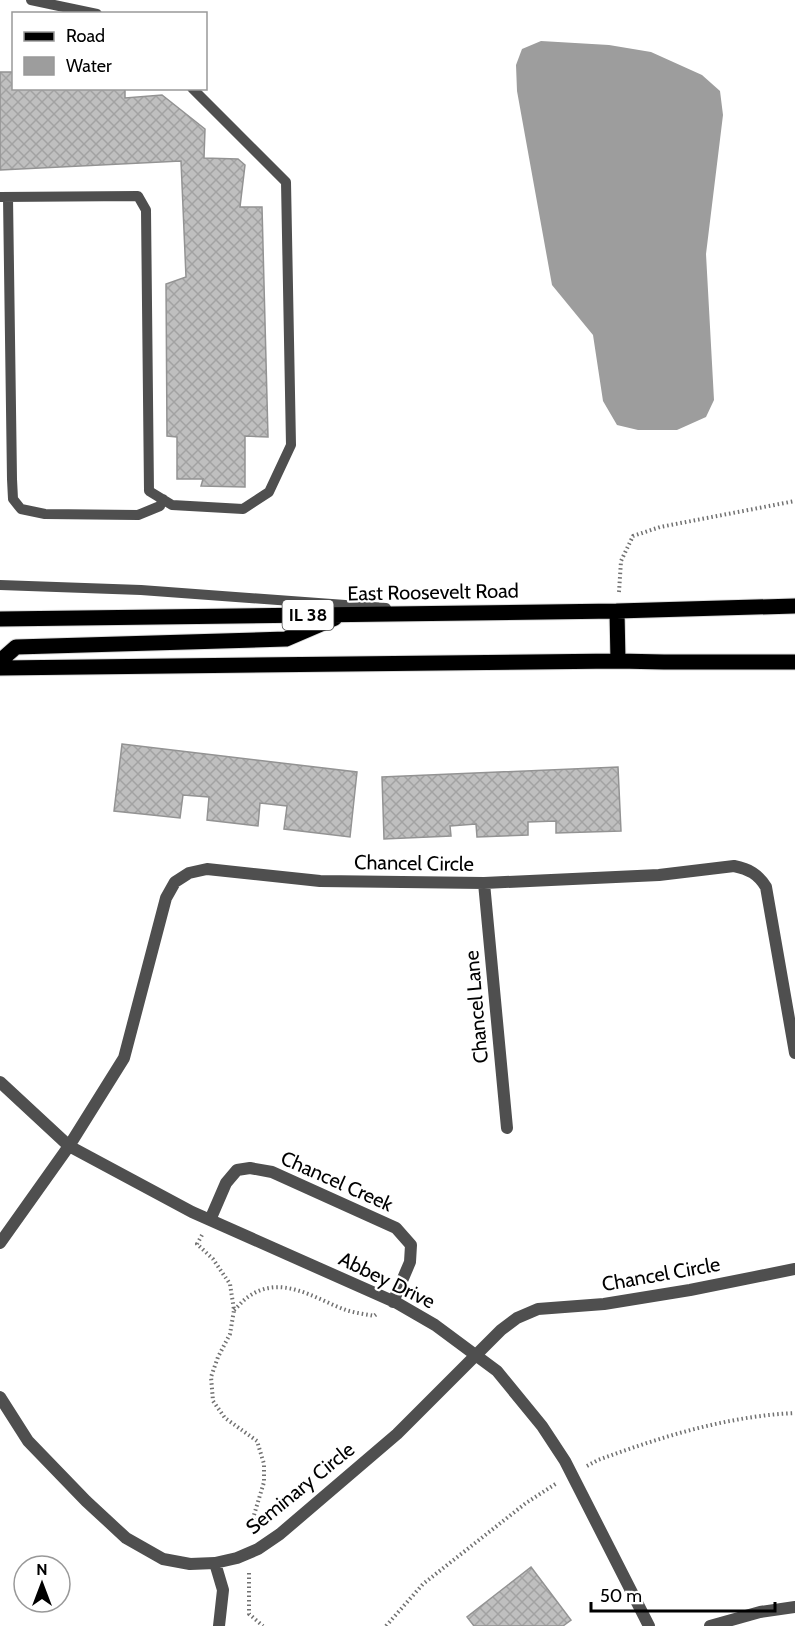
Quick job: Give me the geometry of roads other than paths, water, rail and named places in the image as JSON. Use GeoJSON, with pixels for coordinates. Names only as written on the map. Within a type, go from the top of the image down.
{"type":"FeatureCollection","features":[{"type":"Feature","properties":{"kind":"main road","name":"East Roosevelt Road"},"geometry":{"type":"LineString","coordinates":[[0,619],[617,611],[795,606]]}},
{"type":"Feature","properties":{"kind":"main road"},"geometry":{"type":"LineString","coordinates":[[617,611],[618,661]]}},
{"type":"Feature","properties":{"kind":"main road"},"geometry":{"type":"LineString","coordinates":[[0,661],[16,647],[286,639],[343,614]]}},
{"type":"Feature","properties":{"kind":"main road"},"geometry":{"type":"LineString","coordinates":[[0,668],[618,661],[795,662]]}},
{"type":"Feature","properties":{"kind":"street","name":"Chancel Circle"},"geometry":{"type":"LineString","coordinates":[[69,1146],[124,1058],[166,897],[175,882],[189,873],[207,869],[320,881],[484,883],[659,874],[734,866],[745,868],[761,879],[766,887],[795,1053]]}},
{"type":"Feature","properties":{"kind":"street","name":"Chancel Lane"},"geometry":{"type":"LineString","coordinates":[[484,883],[507,1128]]}},
{"type":"Feature","properties":{"kind":"street","name":"Abbey Drive"},"geometry":{"type":"LineString","coordinates":[[0,1082],[69,1146],[210,1220],[393,1302],[435,1325],[497,1371],[542,1426],[565,1461],[649,1626]]}},
{"type":"Feature","properties":{"kind":"street"},"geometry":{"type":"LineString","coordinates":[[0,1243],[69,1146]]}},
{"type":"Feature","properties":{"kind":"street","name":"Chancel Creek"},"geometry":{"type":"LineString","coordinates":[[210,1220],[226,1183],[237,1170],[250,1168],[272,1172],[396,1228],[411,1245],[410,1262],[393,1302]]}},
{"type":"Feature","properties":{"kind":"street","name":"Chancel Circle"},"geometry":{"type":"LineString","coordinates":[[477,1356],[501,1330],[517,1318],[538,1309],[604,1304],[795,1269]]}},
{"type":"Feature","properties":{"kind":"street","name":"Seminary Circle"},"geometry":{"type":"LineString","coordinates":[[0,1397],[28,1441],[86,1501],[126,1538],[163,1559],[190,1564],[215,1563],[250,1553],[280,1534],[397,1434],[477,1356]]}},
{"type":"Feature","properties":{"kind":"street"},"geometry":{"type":"LineString","coordinates":[[215,1563],[224,1590],[219,1626]]}},
{"type":"Feature","properties":{"kind":"street"},"geometry":{"type":"LineString","coordinates":[[710,1626],[760,1612],[795,1607]]}},
{"type":"Feature","properties":{"kind":"lane"},"geometry":{"type":"LineString","coordinates":[[31,0],[88,12]]}},
{"type":"Feature","properties":{"kind":"lane"},"geometry":{"type":"LineString","coordinates":[[163,499],[160,506],[138,515],[45,514],[21,509],[13,499],[4,197],[138,196],[146,210],[149,490],[163,499],[172,505],[243,508],[269,492],[291,445],[286,182],[194,90]]}},
{"type":"Feature","properties":{"kind":"lane"},"geometry":{"type":"LineString","coordinates":[[0,585],[141,590],[458,613]]}},
{"type":"Feature","properties":{"kind":"water"},"geometry":{"type":"Polygon","coordinates":[[[541,41],[609,45],[651,52],[702,75],[720,91],[723,115],[706,254],[714,400],[706,417],[677,430],[638,430],[617,425],[603,401],[593,335],[552,285],[517,91],[516,65],[522,49],[541,41]]]}}]}
